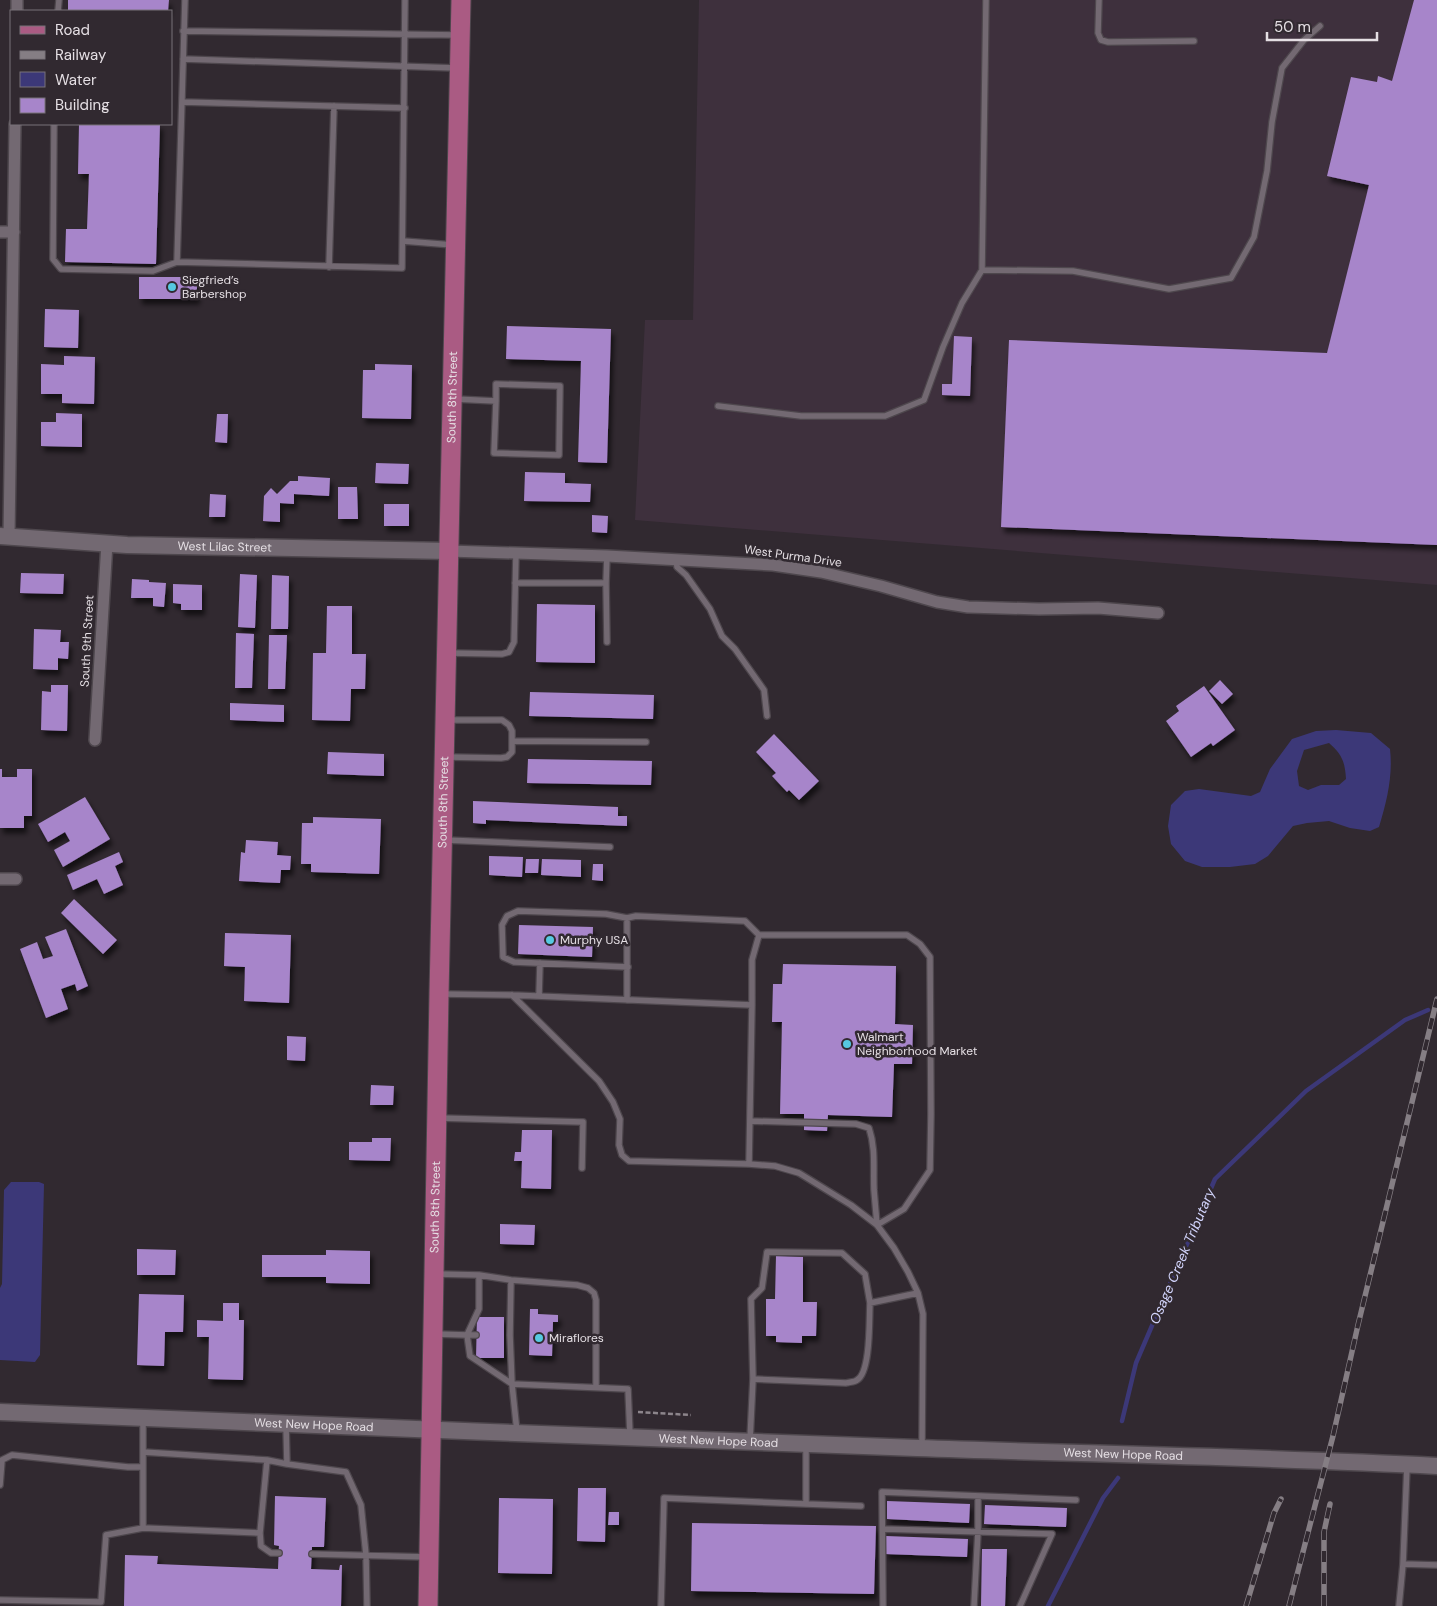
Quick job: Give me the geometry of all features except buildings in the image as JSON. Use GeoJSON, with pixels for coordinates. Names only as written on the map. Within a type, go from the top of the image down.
{"type":"FeatureCollection","features":[{"type":"Feature","properties":{"kind":"main road","name":"South 8th Street"},"geometry":{"type":"LineString","coordinates":[[428,1606],[439,994],[461,0]]}},
{"type":"Feature","properties":{"kind":"main road","name":"West Lilac Street"},"geometry":{"type":"LineString","coordinates":[[4,536],[107,543],[449,551]]}},
{"type":"Feature","properties":{"kind":"main road","name":"West New Hope Road"},"geometry":{"type":"LineString","coordinates":[[0,1412],[630,1438],[1107,1453],[1437,1466]]}},
{"type":"Feature","properties":{"kind":"street"},"geometry":{"type":"LineString","coordinates":[[4,536],[14,232],[15,125]]}},
{"type":"Feature","properties":{"kind":"street"},"geometry":{"type":"LineString","coordinates":[[0,232],[14,232]]}},
{"type":"Feature","properties":{"kind":"street","name":"South 9th Street"},"geometry":{"type":"LineString","coordinates":[[95,740],[107,543]]}},
{"type":"Feature","properties":{"kind":"street","name":"West Purma Drive"},"geometry":{"type":"LineString","coordinates":[[449,551],[607,556],[773,565],[821,572],[938,602],[968,607],[1098,608],[1158,613]]}},
{"type":"Feature","properties":{"kind":"street"},"geometry":{"type":"LineString","coordinates":[[0,879],[16,879]]}},
{"type":"Feature","properties":{"kind":"lane"},"geometry":{"type":"LineString","coordinates":[[177,262],[185,0]]}},
{"type":"Feature","properties":{"kind":"lane"},"geometry":{"type":"LineString","coordinates":[[54,125],[53,260],[62,269],[153,272],[177,262],[402,268],[406,0]]}},
{"type":"Feature","properties":{"kind":"lane"},"geometry":{"type":"LineString","coordinates":[[718,406],[801,416],[885,416],[924,400],[943,347],[962,303],[982,270],[986,0]]}},
{"type":"Feature","properties":{"kind":"lane"},"geometry":{"type":"LineString","coordinates":[[1099,0],[1098,33],[1101,40],[1108,42],[1194,41]]}},
{"type":"Feature","properties":{"kind":"lane"},"geometry":{"type":"LineString","coordinates":[[982,270],[1073,271],[1169,289],[1232,278],[1254,237],[1267,171],[1272,122],[1282,68],[1304,40],[1320,26]]}},
{"type":"Feature","properties":{"kind":"lane"},"geometry":{"type":"LineString","coordinates":[[183,31],[460,36]]}},
{"type":"Feature","properties":{"kind":"lane"},"geometry":{"type":"LineString","coordinates":[[183,59],[459,68]]}},
{"type":"Feature","properties":{"kind":"lane"},"geometry":{"type":"LineString","coordinates":[[182,102],[405,108]]}},
{"type":"Feature","properties":{"kind":"lane"},"geometry":{"type":"LineString","coordinates":[[329,267],[334,106]]}},
{"type":"Feature","properties":{"kind":"lane"},"geometry":{"type":"LineString","coordinates":[[403,241],[456,245]]}},
{"type":"Feature","properties":{"kind":"lane"},"geometry":{"type":"LineString","coordinates":[[496,384],[560,386],[558,454],[494,453],[496,401],[496,384]]}},
{"type":"Feature","properties":{"kind":"lane"},"geometry":{"type":"LineString","coordinates":[[452,398],[496,401]]}},
{"type":"Feature","properties":{"kind":"lane"},"geometry":{"type":"LineString","coordinates":[[447,653],[502,654],[509,652],[514,642],[516,553]]}},
{"type":"Feature","properties":{"kind":"lane"},"geometry":{"type":"LineString","coordinates":[[607,556],[607,642]]}},
{"type":"Feature","properties":{"kind":"lane"},"geometry":{"type":"LineString","coordinates":[[676,559],[677,567],[686,575],[710,609],[722,636],[735,649],[764,690],[767,716]]}},
{"type":"Feature","properties":{"kind":"lane"},"geometry":{"type":"LineString","coordinates":[[515,583],[606,583]]}},
{"type":"Feature","properties":{"kind":"lane"},"geometry":{"type":"LineString","coordinates":[[445,720],[502,720],[509,725],[512,731],[512,752],[507,757],[445,757]]}},
{"type":"Feature","properties":{"kind":"lane"},"geometry":{"type":"LineString","coordinates":[[512,742],[646,742]]}},
{"type":"Feature","properties":{"kind":"lane"},"geometry":{"type":"LineString","coordinates":[[443,840],[610,847]]}},
{"type":"Feature","properties":{"kind":"lane"},"geometry":{"type":"LineString","coordinates":[[628,967],[514,962],[503,957],[502,925],[507,916],[518,911],[606,914],[627,918],[636,916],[745,921],[759,935],[907,935],[920,944],[930,957],[930,1170],[904,1209],[877,1225]]}},
{"type":"Feature","properties":{"kind":"lane"},"geometry":{"type":"LineString","coordinates":[[627,918],[627,1000]]}},
{"type":"Feature","properties":{"kind":"lane"},"geometry":{"type":"LineString","coordinates":[[749,1164],[752,960],[759,935]]}},
{"type":"Feature","properties":{"kind":"lane"},"geometry":{"type":"LineString","coordinates":[[539,996],[540,964]]}},
{"type":"Feature","properties":{"kind":"lane"},"geometry":{"type":"LineString","coordinates":[[439,994],[512,995],[752,1005]]}},
{"type":"Feature","properties":{"kind":"lane"},"geometry":{"type":"LineString","coordinates":[[512,995],[599,1081],[613,1102],[620,1119],[618,1145],[622,1155],[630,1161],[775,1166],[799,1173],[851,1205],[877,1225],[894,1248],[908,1272],[918,1293],[923,1314],[922,1448]]}},
{"type":"Feature","properties":{"kind":"lane"},"geometry":{"type":"LineString","coordinates":[[437,1118],[583,1122],[582,1168]]}},
{"type":"Feature","properties":{"kind":"lane"},"geometry":{"type":"LineString","coordinates":[[750,1121],[856,1124],[869,1128],[874,1141],[874,1189],[877,1225]]}},
{"type":"Feature","properties":{"kind":"lane"},"geometry":{"type":"LineString","coordinates":[[750,1442],[753,1379],[751,1299],[762,1288],[766,1252],[842,1253],[865,1274],[870,1303],[867,1360],[863,1374],[858,1380],[846,1383],[753,1379]]}},
{"type":"Feature","properties":{"kind":"lane"},"geometry":{"type":"LineString","coordinates":[[434,1274],[479,1275],[511,1280],[577,1285],[588,1288],[594,1293],[596,1300],[596,1386]]}},
{"type":"Feature","properties":{"kind":"lane"},"geometry":{"type":"LineString","coordinates":[[479,1275],[479,1309],[467,1335],[470,1356],[512,1384],[596,1386],[628,1389],[630,1438]]}},
{"type":"Feature","properties":{"kind":"lane"},"geometry":{"type":"LineString","coordinates":[[511,1280],[507,1335],[518,1433]]}},
{"type":"Feature","properties":{"kind":"lane"},"geometry":{"type":"LineString","coordinates":[[870,1303],[918,1293]]}},
{"type":"Feature","properties":{"kind":"lane"},"geometry":{"type":"LineString","coordinates":[[434,1334],[476,1335]]}},
{"type":"Feature","properties":{"kind":"lane"},"geometry":{"type":"LineString","coordinates":[[142,1418],[142,1528]]}},
{"type":"Feature","properties":{"kind":"lane"},"geometry":{"type":"LineString","coordinates":[[286,1424],[286,1464]]}},
{"type":"Feature","properties":{"kind":"lane"},"geometry":{"type":"LineString","coordinates":[[806,1444],[806,1504]]}},
{"type":"Feature","properties":{"kind":"lane"},"geometry":{"type":"LineString","coordinates":[[143,1452],[266,1460],[346,1472],[361,1505],[366,1555],[367,1606]]}},
{"type":"Feature","properties":{"kind":"lane"},"geometry":{"type":"LineString","coordinates":[[0,1485],[2,1460],[12,1455],[143,1467]]}},
{"type":"Feature","properties":{"kind":"lane"},"geometry":{"type":"LineString","coordinates":[[266,1460],[260,1532],[261,1546],[271,1553],[279,1553]]}},
{"type":"Feature","properties":{"kind":"lane"},"geometry":{"type":"LineString","coordinates":[[1399,1606],[1403,1564],[1407,1464]]}},
{"type":"Feature","properties":{"kind":"lane"},"geometry":{"type":"LineString","coordinates":[[883,1606],[882,1492],[1076,1500]]}},
{"type":"Feature","properties":{"kind":"lane"},"geometry":{"type":"LineString","coordinates":[[974,1606],[978,1496]]}},
{"type":"Feature","properties":{"kind":"lane"},"geometry":{"type":"LineString","coordinates":[[661,1606],[664,1498],[861,1506]]}},
{"type":"Feature","properties":{"kind":"lane"},"geometry":{"type":"LineString","coordinates":[[0,1600],[101,1604],[106,1536],[142,1528],[260,1532]]}},
{"type":"Feature","properties":{"kind":"lane"},"geometry":{"type":"LineString","coordinates":[[883,1529],[1052,1534],[1020,1606]]}},
{"type":"Feature","properties":{"kind":"lane"},"geometry":{"type":"LineString","coordinates":[[312,1554],[429,1557]]}},
{"type":"Feature","properties":{"kind":"lane"},"geometry":{"type":"LineString","coordinates":[[1403,1564],[1437,1564]]}},
{"type":"Feature","properties":{"kind":"path"},"geometry":{"type":"LineString","coordinates":[[630,1412],[691,1415]]}},
{"type":"Feature","properties":{"kind":"shaded area"},"geometry":{"type":"Polygon","coordinates":[[[699,0],[1437,0],[1437,585],[635,520],[645,320],[693,320],[699,0]]]}},
{"type":"Feature","properties":{"kind":"water"},"geometry":{"type":"Polygon","coordinates":[[[1336,730],[1371,733],[1390,749],[1391,769],[1389,788],[1379,827],[1370,831],[1350,828],[1329,821],[1307,823],[1293,826],[1268,856],[1255,864],[1230,867],[1202,867],[1185,861],[1171,844],[1168,826],[1171,805],[1185,791],[1199,789],[1251,796],[1260,792],[1270,769],[1292,739],[1316,731],[1336,730]],[[1329,743],[1304,750],[1297,771],[1299,786],[1308,790],[1321,785],[1339,785],[1346,779],[1342,759],[1329,743]]]}},
{"type":"Feature","properties":{"kind":"water"},"geometry":{"type":"Polygon","coordinates":[[[11,1182],[39,1182],[44,1184],[40,1355],[35,1362],[0,1360],[0,1288],[2,1284],[4,1190],[11,1182]]]}},
{"type":"Feature","properties":{"kind":"waterway","name":"Osage Creek Tributary"},"geometry":{"type":"LineString","coordinates":[[1122,1421],[1136,1363],[1215,1179],[1306,1091],[1405,1020],[1428,1010]]}},
{"type":"Feature","properties":{"kind":"waterway","name":"Osage Creek Tributary"},"geometry":{"type":"LineString","coordinates":[[1048,1606],[1103,1498],[1118,1478]]}},
{"type":"Feature","properties":{"kind":"railway"},"geometry":{"type":"LineString","coordinates":[[1289,1606],[1333,1436],[1437,999]]}},
{"type":"Feature","properties":{"kind":"railway"},"geometry":{"type":"LineString","coordinates":[[1246,1606],[1274,1513],[1281,1499]]}},
{"type":"Feature","properties":{"kind":"railway"},"geometry":{"type":"LineString","coordinates":[[1324,1606],[1324,1532],[1330,1504]]}},
{"type":"Feature","properties":{"kind":"place","name":"Siegfried’s Barbershop"},"geometry":{"type":"Point","coordinates":[172,287]}},
{"type":"Feature","properties":{"kind":"place","name":"Murphy USA"},"geometry":{"type":"Point","coordinates":[550,940]}},
{"type":"Feature","properties":{"kind":"place","name":"Walmart Neighborhood Market"},"geometry":{"type":"Point","coordinates":[847,1044]}},
{"type":"Feature","properties":{"kind":"place","name":"Miraflores"},"geometry":{"type":"Point","coordinates":[539,1338]}}]}
